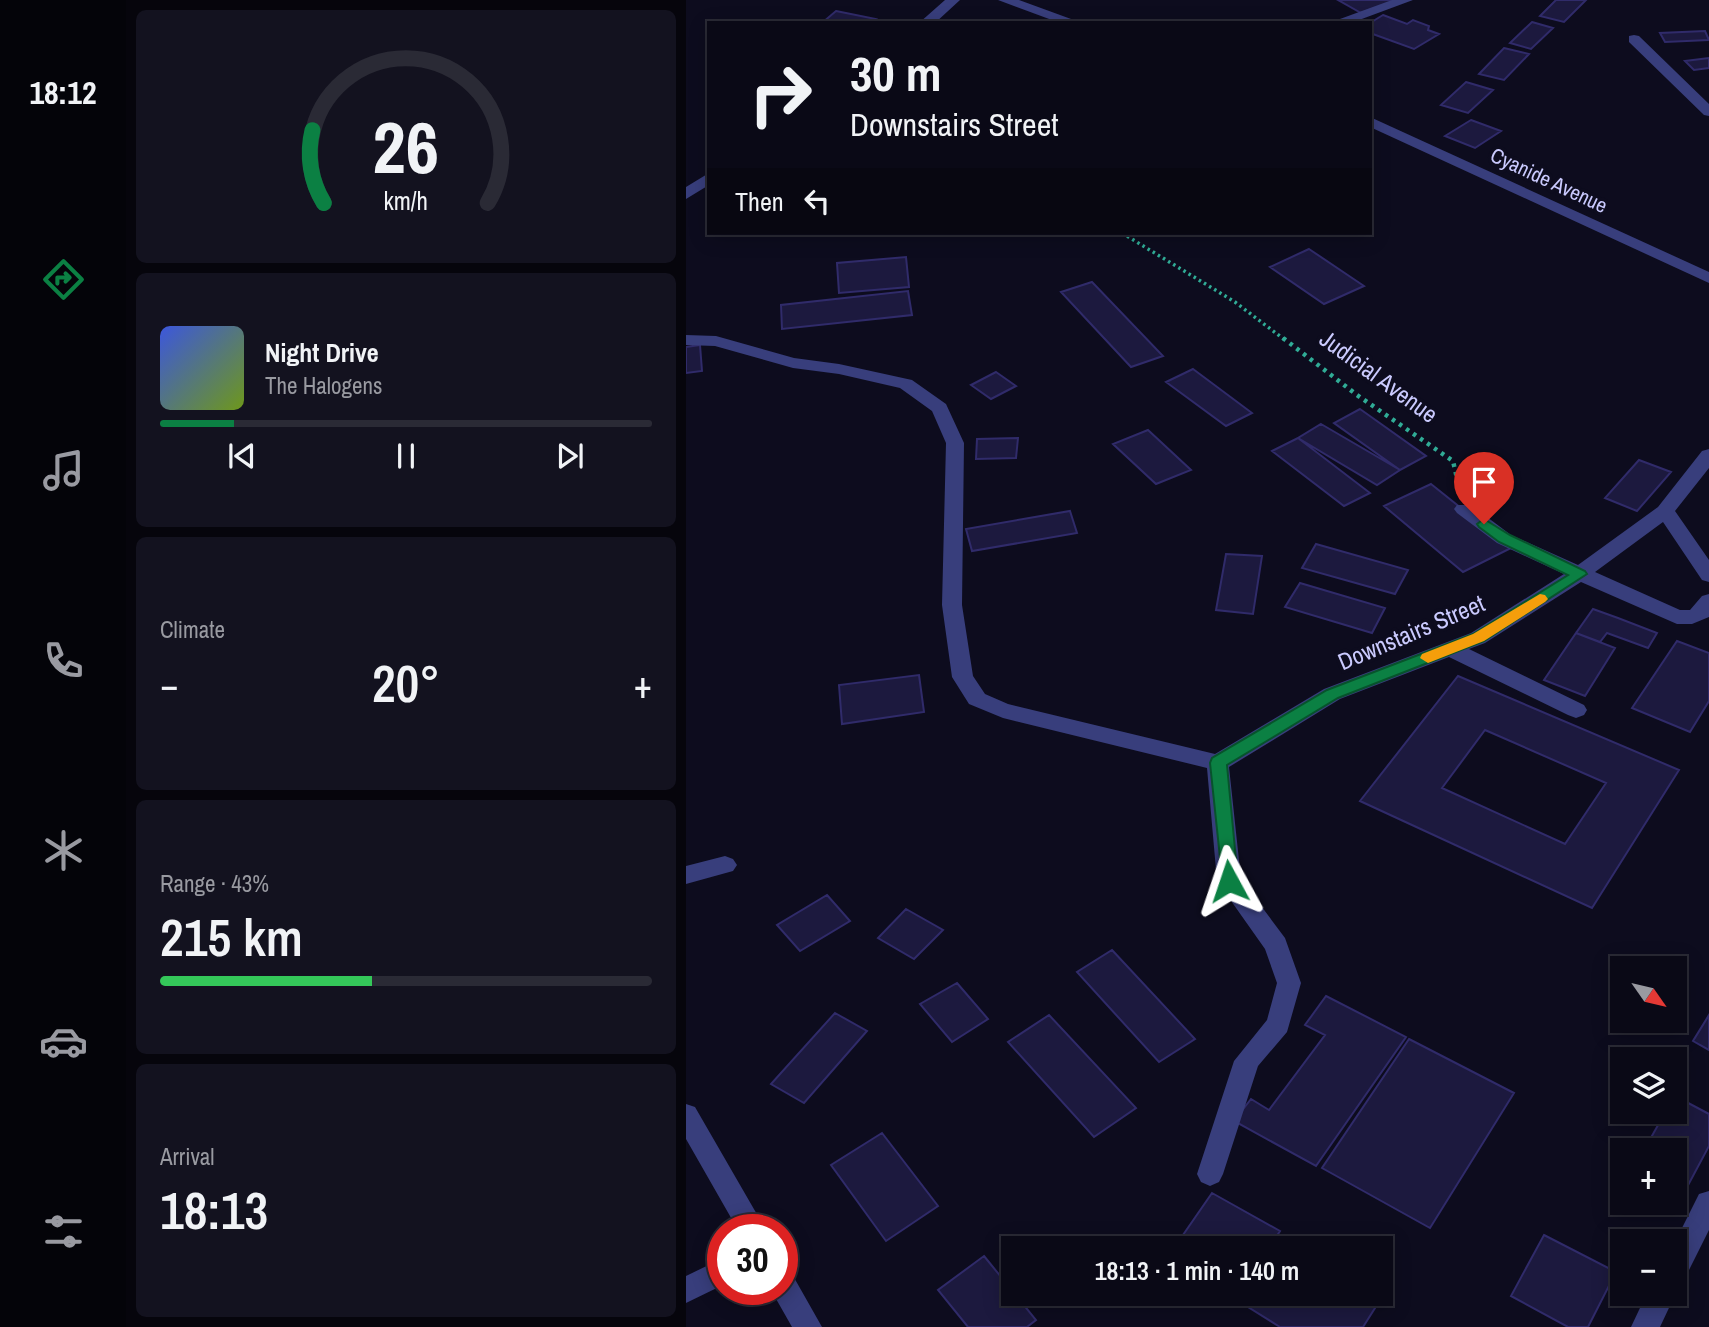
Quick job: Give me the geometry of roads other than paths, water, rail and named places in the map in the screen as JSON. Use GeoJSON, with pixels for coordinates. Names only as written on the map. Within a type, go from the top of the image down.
{"type":"FeatureCollection","features":[{"type":"Feature","properties":{"kind":"street"},"geometry":{"type":"LineString","coordinates":[[928,21],[953,0]]}},
{"type":"Feature","properties":{"kind":"street"},"geometry":{"type":"LineString","coordinates":[[1005,0],[1069,21]]}},
{"type":"Feature","properties":{"kind":"street"},"geometry":{"type":"LineString","coordinates":[[1342,21],[1406,0]]}},
{"type":"Feature","properties":{"kind":"street"},"geometry":{"type":"LineString","coordinates":[[1634,39],[1709,112]]}},
{"type":"Feature","properties":{"kind":"street","name":"Cyanide Avenue"},"geometry":{"type":"LineString","coordinates":[[1372,122],[1709,278]]}},
{"type":"Feature","properties":{"kind":"street"},"geometry":{"type":"LineString","coordinates":[[686,194],[707,179]]}},
{"type":"Feature","properties":{"kind":"street"},"geometry":{"type":"LineString","coordinates":[[686,340],[716,341],[793,363],[839,369],[906,384],[940,408],[955,443],[952,605],[963,677],[977,699],[1003,710],[1218,763],[1229,881],[1276,945],[1289,983],[1278,1024],[1247,1061],[1210,1174]]}},
{"type":"Feature","properties":{"kind":"street","name":"Downstairs Street"},"geometry":{"type":"LineString","coordinates":[[1218,763],[1332,694],[1478,638],[1579,574],[1665,511],[1709,455]]}},
{"type":"Feature","properties":{"kind":"street"},"geometry":{"type":"LineString","coordinates":[[1464,509],[1504,539],[1677,617],[1691,619],[1705,611],[1709,601]]}},
{"type":"Feature","properties":{"kind":"street"},"geometry":{"type":"LineString","coordinates":[[1665,511],[1709,575]]}},
{"type":"Feature","properties":{"kind":"street"},"geometry":{"type":"LineString","coordinates":[[1450,649],[1576,710]]}},
{"type":"Feature","properties":{"kind":"street"},"geometry":{"type":"LineString","coordinates":[[686,875],[725,865]]}},
{"type":"Feature","properties":{"kind":"street"},"geometry":{"type":"LineString","coordinates":[[686,1115],[743,1214]]}},
{"type":"Feature","properties":{"kind":"street"},"geometry":{"type":"LineString","coordinates":[[1687,1246],[1709,1203]]}},
{"type":"Feature","properties":{"kind":"street"},"geometry":{"type":"LineString","coordinates":[[686,1290],[707,1279]]}},
{"type":"Feature","properties":{"kind":"street"},"geometry":{"type":"LineString","coordinates":[[795,1305],[808,1327]]}},
{"type":"Feature","properties":{"kind":"street"},"geometry":{"type":"LineString","coordinates":[[1645,1327],[1656,1306]]}}]}
